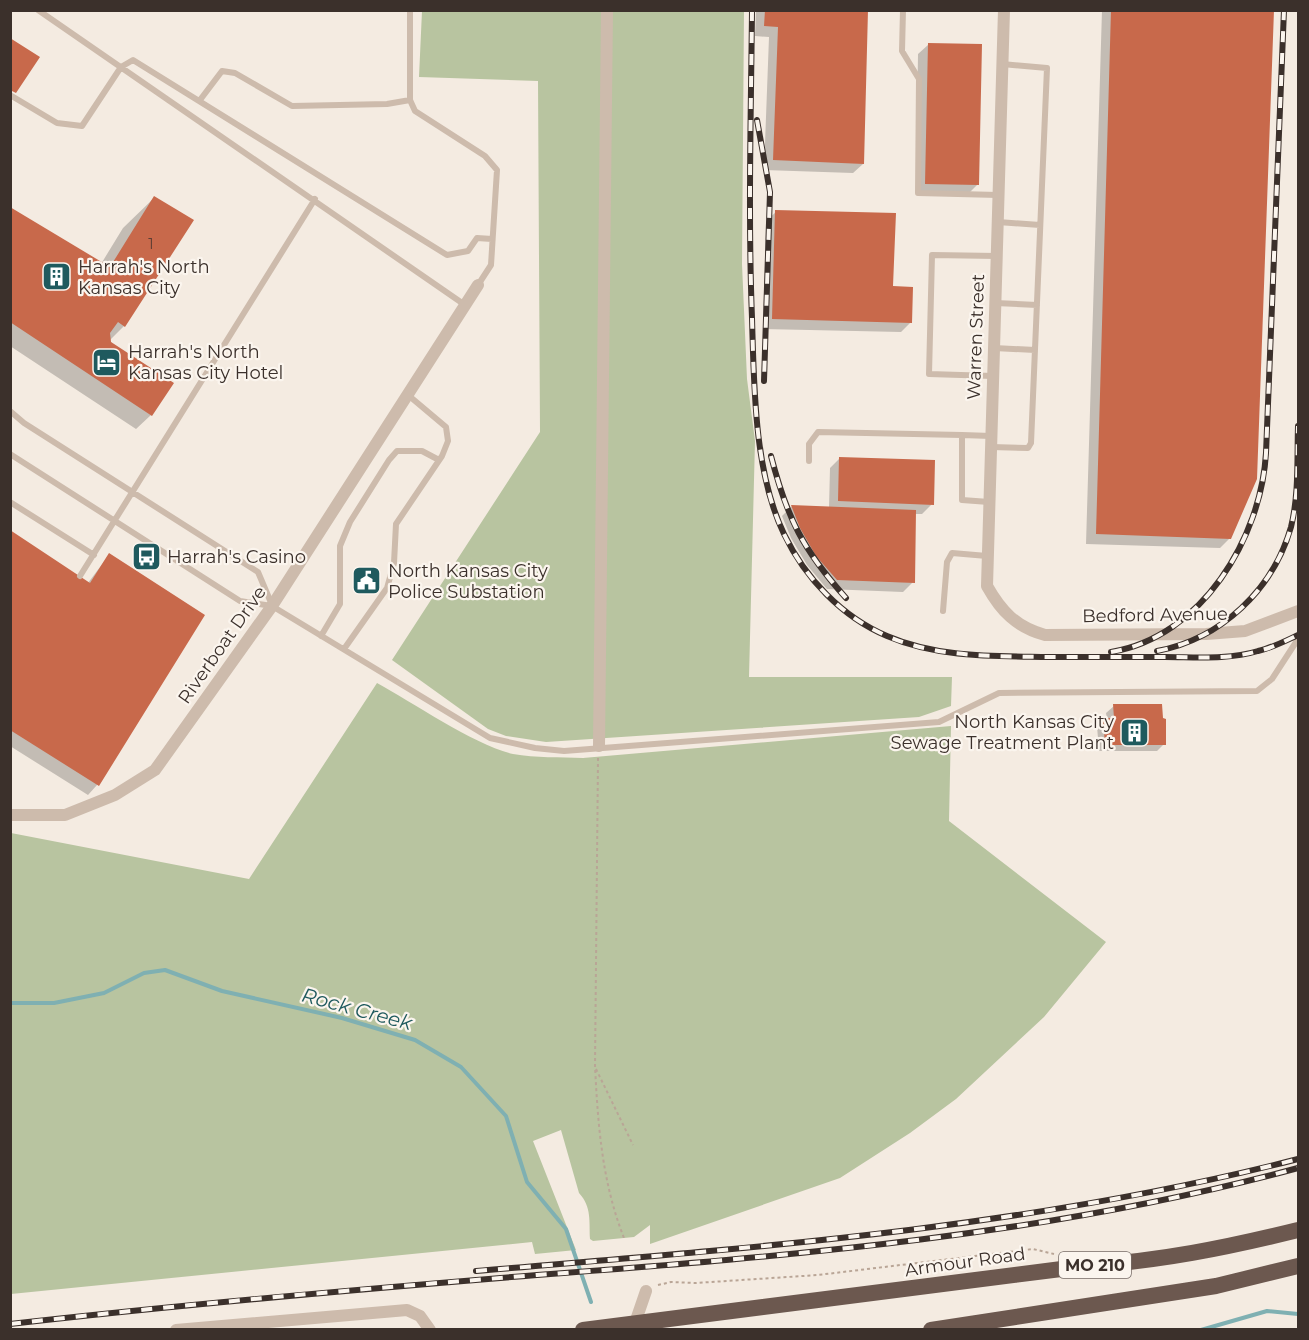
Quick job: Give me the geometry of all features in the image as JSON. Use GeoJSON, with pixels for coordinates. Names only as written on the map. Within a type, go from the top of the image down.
{"type":"FeatureCollection","features":[{"type":"Feature","properties":{"kind":"highway","name":"Armour Road"},"geometry":{"type":"LineString","coordinates":[[635,1323],[1085,1266],[1144,1262],[1228,1247],[1299,1230]]}},
{"type":"Feature","properties":{"kind":"highway","name":"MO 210"},"geometry":{"type":"LineString","coordinates":[[931,1329],[1216,1286],[1299,1266]]}},
{"type":"Feature","properties":{"kind":"highway","name":"MO 210"},"geometry":{"type":"LineString","coordinates":[[583,1329],[635,1323]]}},
{"type":"Feature","properties":{"kind":"street"},"geometry":{"type":"LineString","coordinates":[[599,746],[607,10]]}},
{"type":"Feature","properties":{"kind":"street","name":"Warren Street"},"geometry":{"type":"LineString","coordinates":[[1004,10],[987,586],[996,602],[1017,623],[1045,635]]}},
{"type":"Feature","properties":{"kind":"street","name":"Riverboat Drive"},"geometry":{"type":"LineString","coordinates":[[10,815],[65,815],[114,795],[156,770],[272,606],[478,285]]}},
{"type":"Feature","properties":{"kind":"street","name":"Bedford Avenue"},"geometry":{"type":"LineString","coordinates":[[1045,635],[1206,634],[1245,631],[1299,611]]}},
{"type":"Feature","properties":{"kind":"street"},"geometry":{"type":"LineString","coordinates":[[635,1323],[646,1291]]}},
{"type":"Feature","properties":{"kind":"street"},"geometry":{"type":"LineString","coordinates":[[176,1329],[407,1310],[420,1316],[430,1329]]}},
{"type":"Feature","properties":{"kind":"lane"},"geometry":{"type":"LineString","coordinates":[[38,10],[315,199],[465,305]]}},
{"type":"Feature","properties":{"kind":"lane"},"geometry":{"type":"LineString","coordinates":[[410,10],[410,100],[415,111],[485,156],[497,170],[491,265],[478,285]]}},
{"type":"Feature","properties":{"kind":"lane"},"geometry":{"type":"LineString","coordinates":[[903,10],[902,51],[919,79],[918,193],[998,195]]}},
{"type":"Feature","properties":{"kind":"lane"},"geometry":{"type":"LineString","coordinates":[[11,96],[57,123],[82,126],[121,67],[133,60],[447,255],[468,251],[477,238],[492,239]]}},
{"type":"Feature","properties":{"kind":"lane"},"geometry":{"type":"LineString","coordinates":[[809,461],[810,444],[818,432],[962,435],[1028,448],[1035,350],[1047,69],[1043,66],[1002,64]]}},
{"type":"Feature","properties":{"kind":"lane"},"geometry":{"type":"LineString","coordinates":[[200,100],[222,71],[235,73],[292,106],[387,104],[410,100]]}},
{"type":"Feature","properties":{"kind":"lane"},"geometry":{"type":"LineString","coordinates":[[80,576],[315,199]]}},
{"type":"Feature","properties":{"kind":"lane"},"geometry":{"type":"LineString","coordinates":[[998,222],[1040,225]]}},
{"type":"Feature","properties":{"kind":"lane"},"geometry":{"type":"LineString","coordinates":[[993,376],[929,374],[932,255],[997,256]]}},
{"type":"Feature","properties":{"kind":"lane"},"geometry":{"type":"LineString","coordinates":[[995,303],[1037,305]]}},
{"type":"Feature","properties":{"kind":"lane"},"geometry":{"type":"LineString","coordinates":[[994,348],[1035,350]]}},
{"type":"Feature","properties":{"kind":"lane"},"geometry":{"type":"LineString","coordinates":[[344,649],[387,588],[394,564],[396,524],[439,460],[448,441],[446,427],[407,395]]}},
{"type":"Feature","properties":{"kind":"lane"},"geometry":{"type":"LineString","coordinates":[[10,411],[24,423],[258,572],[272,606]]}},
{"type":"Feature","properties":{"kind":"lane"},"geometry":{"type":"LineString","coordinates":[[962,435],[962,500],[989,502]]}},
{"type":"Feature","properties":{"kind":"lane"},"geometry":{"type":"LineString","coordinates":[[321,636],[340,604],[340,546],[350,522],[388,460],[397,452],[422,451],[439,460]]}},
{"type":"Feature","properties":{"kind":"lane"},"geometry":{"type":"LineString","coordinates":[[10,454],[240,601],[272,606],[490,738],[535,748],[564,751],[599,746],[939,722],[999,693],[1257,691],[1272,679],[1299,639]]}},
{"type":"Feature","properties":{"kind":"lane"},"geometry":{"type":"LineString","coordinates":[[10,502],[94,555]]}},
{"type":"Feature","properties":{"kind":"lane"},"geometry":{"type":"LineString","coordinates":[[943,611],[947,561],[952,553],[987,556]]}},
{"type":"Feature","properties":{"kind":"path"},"geometry":{"type":"LineString","coordinates":[[599,746],[596,798],[595,1066],[603,1161],[610,1204],[624,1239]]}},
{"type":"Feature","properties":{"kind":"path"},"geometry":{"type":"LineString","coordinates":[[595,1066],[633,1145]]}},
{"type":"Feature","properties":{"kind":"path"},"geometry":{"type":"LineString","coordinates":[[646,1291],[671,1282],[696,1283],[818,1275],[1033,1250],[1063,1256]]}},
{"type":"Feature","properties":{"kind":"green space"},"geometry":{"type":"Polygon","coordinates":[[[422,11],[744,11],[742,264],[747,379],[755,441],[749,677],[952,677],[951,706],[919,717],[546,742],[506,736],[488,729],[392,660],[540,432],[538,81],[419,77],[422,11]]]}},
{"type":"Feature","properties":{"kind":"green space"},"geometry":{"type":"Polygon","coordinates":[[[377,683],[481,742],[513,754],[530,756],[583,758],[951,726],[949,821],[1106,942],[1044,1017],[956,1099],[910,1133],[840,1178],[650,1244],[650,1225],[634,1237],[593,1241],[590,1239],[588,1209],[579,1193],[561,1130],[533,1141],[576,1250],[535,1254],[532,1242],[11,1294],[11,833],[249,879],[377,683]]]}},
{"type":"Feature","properties":{"kind":"building"},"geometry":{"type":"Polygon","coordinates":[[[765,10],[868,10],[864,164],[773,160],[778,27],[764,26],[765,10]]]}},
{"type":"Feature","properties":{"kind":"building"},"geometry":{"type":"Polygon","coordinates":[[[1111,10],[1274,10],[1257,479],[1231,539],[1096,534],[1111,10]]]}},
{"type":"Feature","properties":{"kind":"building"},"geometry":{"type":"Polygon","coordinates":[[[10,38],[40,57],[16,93],[10,90],[10,38]]]}},
{"type":"Feature","properties":{"kind":"building"},"geometry":{"type":"Polygon","coordinates":[[[928,43],[982,44],[979,185],[925,184],[928,43]]]}},
{"type":"Feature","properties":{"kind":"building"},"geometry":{"type":"Polygon","coordinates":[[[154,196],[194,220],[125,327],[118,322],[110,333],[111,342],[174,383],[152,416],[10,322],[10,207],[110,267],[154,196]]]}},
{"type":"Feature","properties":{"kind":"building"},"geometry":{"type":"Polygon","coordinates":[[[775,210],[896,213],[893,286],[913,287],[912,323],[772,319],[775,210]]]}},
{"type":"Feature","properties":{"kind":"building"},"geometry":{"type":"Polygon","coordinates":[[[839,457],[935,460],[934,505],[838,501],[839,457]]]}},
{"type":"Feature","properties":{"kind":"building"},"geometry":{"type":"Polygon","coordinates":[[[791,505],[916,510],[915,583],[837,580],[816,556],[800,528],[791,505]]]}},
{"type":"Feature","properties":{"kind":"building"},"geometry":{"type":"Polygon","coordinates":[[[10,530],[90,583],[109,553],[205,615],[99,786],[10,730],[10,530]]]}},
{"type":"Feature","properties":{"kind":"building","name":"North Kansas City Sewage Treatment Plant"},"geometry":{"type":"Polygon","coordinates":[[[1113,704],[1162,704],[1163,718],[1166,719],[1166,745],[1105,745],[1103,718],[1114,718],[1113,704]]]}},
{"type":"Feature","properties":{"kind":"waterway","name":"Rock Creek"},"geometry":{"type":"LineString","coordinates":[[10,1003],[54,1003],[104,993],[144,973],[165,970],[222,991],[342,1018],[415,1040],[461,1067],[506,1116],[527,1182],[566,1229],[591,1302]]}},
{"type":"Feature","properties":{"kind":"waterway"},"geometry":{"type":"LineString","coordinates":[[1201,1330],[1267,1311],[1298,1314]]}},
{"type":"Feature","properties":{"kind":"railway"},"geometry":{"type":"LineString","coordinates":[[752,10],[750,241],[757,428],[774,510],[793,550],[814,581],[840,607],[871,628],[906,643],[946,652],[1049,657],[1224,657],[1263,650],[1298,635]]}},
{"type":"Feature","properties":{"kind":"railway"},"geometry":{"type":"LineString","coordinates":[[1111,652],[1144,643],[1173,627],[1199,605],[1221,579],[1239,549],[1262,485],[1266,453],[1284,10]]}},
{"type":"Feature","properties":{"kind":"railway"},"geometry":{"type":"LineString","coordinates":[[757,120],[770,192],[764,381]]}},
{"type":"Feature","properties":{"kind":"railway"},"geometry":{"type":"LineString","coordinates":[[1157,651],[1180,645],[1223,623],[1258,591],[1271,571],[1283,550],[1294,515],[1298,426]]}},
{"type":"Feature","properties":{"kind":"railway"},"geometry":{"type":"LineString","coordinates":[[771,456],[783,498],[798,532],[818,564],[846,598]]}},
{"type":"Feature","properties":{"kind":"railway"},"geometry":{"type":"LineString","coordinates":[[476,1271],[787,1244],[993,1219],[1197,1183],[1298,1159]]}},
{"type":"Feature","properties":{"kind":"railway"},"geometry":{"type":"LineString","coordinates":[[10,1324],[274,1297],[729,1260],[920,1240],[1110,1210],[1205,1191],[1298,1168]]}},
{"type":"Feature","properties":{"kind":"place","name":"Harrah's North Kansas City"},"geometry":{"type":"Point","coordinates":[57,277]}},
{"type":"Feature","properties":{"kind":"place","name":"Harrah's North Kansas City Hotel"},"geometry":{"type":"Point","coordinates":[107,362]}},
{"type":"Feature","properties":{"kind":"place","name":"Harrah's Casino"},"geometry":{"type":"Point","coordinates":[146,557]}},
{"type":"Feature","properties":{"kind":"place","name":"North Kansas City Police Substation"},"geometry":{"type":"Point","coordinates":[367,581]}},
{"type":"Feature","properties":{"kind":"place","name":"North Kansas City Sewage Treatment Plant"},"geometry":{"type":"Point","coordinates":[1135,732]}}]}
